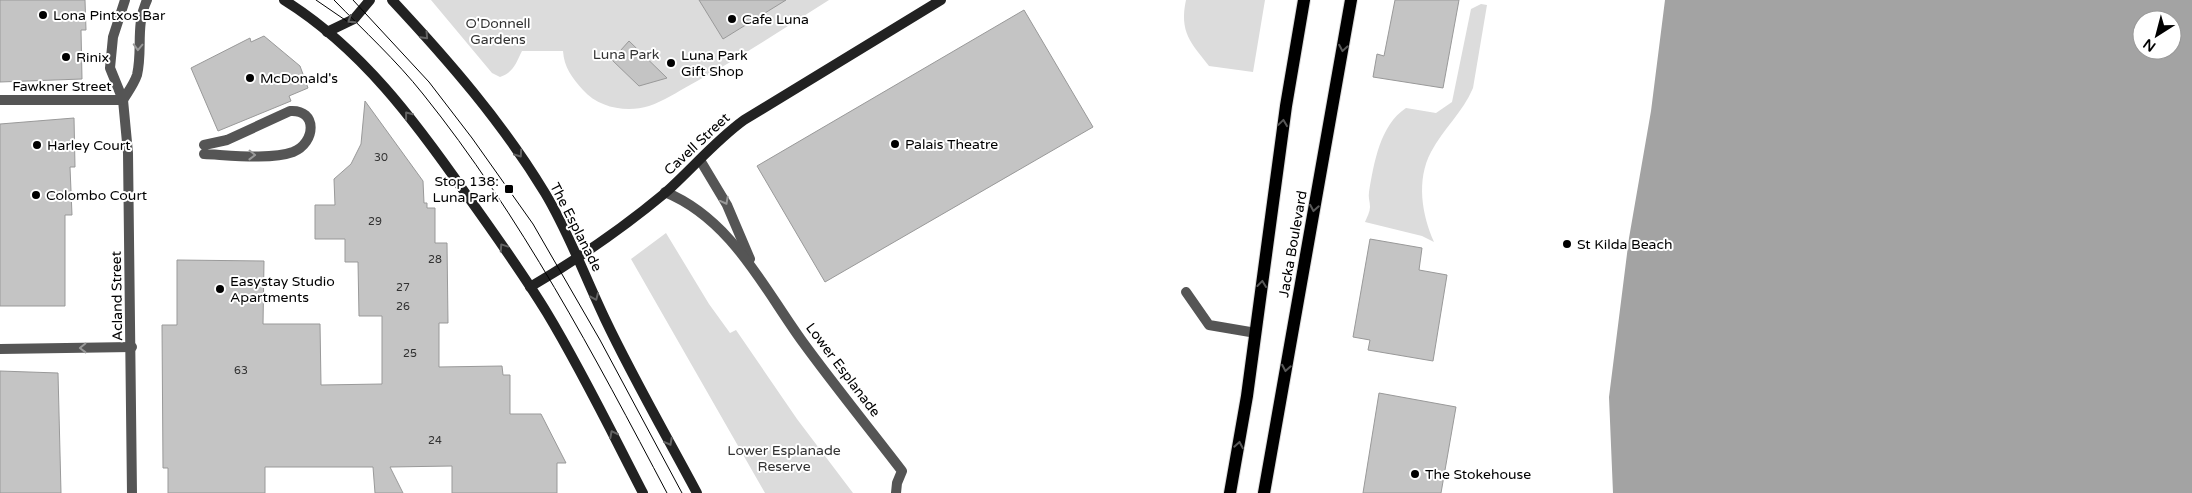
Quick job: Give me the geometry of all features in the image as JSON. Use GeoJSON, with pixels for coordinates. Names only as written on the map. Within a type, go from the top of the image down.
{"type":"FeatureCollection","features":[{"type":"Feature","properties":{"kind":"main road","name":"Jacka Boulevard"},"geometry":{"type":"LineString","coordinates":[[1230,493],[1248,396],[1286,106],[1304,0]]}},
{"type":"Feature","properties":{"kind":"main road","name":"Jacka Boulevard"},"geometry":{"type":"LineString","coordinates":[[1264,493],[1351,0]]}},
{"type":"Feature","properties":{"kind":"street","name":"Acland Street"},"geometry":{"type":"LineString","coordinates":[[125,0],[113,37],[110,61],[111,74],[123,100],[128,153],[132,347],[132,493]]}},
{"type":"Feature","properties":{"kind":"street"},"geometry":{"type":"LineString","coordinates":[[123,100],[137,76],[138,37],[142,13],[147,0]]}},
{"type":"Feature","properties":{"kind":"street"},"geometry":{"type":"LineString","coordinates":[[284,0],[359,59],[401,106],[442,160],[530,287],[595,400],[643,493]]}},
{"type":"Feature","properties":{"kind":"street"},"geometry":{"type":"LineString","coordinates":[[327,32],[354,19],[370,0]]}},
{"type":"Feature","properties":{"kind":"street","name":"The Esplanade"},"geometry":{"type":"LineString","coordinates":[[392,0],[438,49],[491,114],[544,191],[559,218],[618,345],[697,493]]}},
{"type":"Feature","properties":{"kind":"street","name":"Cavell Street"},"geometry":{"type":"LineString","coordinates":[[530,287],[578,258],[618,230],[665,192],[728,132],[752,115],[941,0]]}},
{"type":"Feature","properties":{"kind":"street","name":"Fawkner Street"},"geometry":{"type":"LineString","coordinates":[[0,100],[123,100]]}},
{"type":"Feature","properties":{"kind":"street"},"geometry":{"type":"LineString","coordinates":[[290,112],[301,113],[306,117],[311,126],[310,136],[304,145],[294,151],[281,155],[204,150],[290,112]]}},
{"type":"Feature","properties":{"kind":"street","name":"Lower Esplanade"},"geometry":{"type":"LineString","coordinates":[[700,160],[727,205],[752,265],[801,340],[902,471],[897,483],[896,493]]}},
{"type":"Feature","properties":{"kind":"street","name":"Lower Esplanade"},"geometry":{"type":"LineString","coordinates":[[665,192],[680,199],[704,216],[752,265]]}},
{"type":"Feature","properties":{"kind":"street"},"geometry":{"type":"LineString","coordinates":[[1186,292],[1209,325],[1256,332]]}},
{"type":"Feature","properties":{"kind":"street"},"geometry":{"type":"LineString","coordinates":[[0,348],[132,347]]}},
{"type":"Feature","properties":{"kind":"green space","name":"Luna Park"},"geometry":{"type":"Polygon","coordinates":[[[431,0],[829,0],[743,54],[660,102],[641,108],[623,109],[597,101],[579,86],[569,72],[563,51],[522,51],[514,67],[508,73],[500,77],[492,73],[431,0]]]}},
{"type":"Feature","properties":{"kind":"green space"},"geometry":{"type":"Polygon","coordinates":[[[1186,0],[1265,0],[1253,72],[1209,66],[1192,43],[1185,29],[1184,11],[1186,0]]]}},
{"type":"Feature","properties":{"kind":"green space"},"geometry":{"type":"Polygon","coordinates":[[[1481,4],[1487,5],[1473,88],[1464,105],[1431,152],[1423,174],[1422,197],[1426,220],[1434,242],[1422,236],[1365,222],[1370,209],[1369,194],[1373,169],[1384,134],[1397,115],[1406,108],[1436,113],[1452,102],[1471,9],[1481,4]]]}},
{"type":"Feature","properties":{"kind":"green space","name":"Lower Esplanade Reserve"},"geometry":{"type":"Polygon","coordinates":[[[666,233],[709,304],[730,333],[736,330],[797,419],[853,493],[765,493],[631,259],[666,233]]]}},
{"type":"Feature","properties":{"kind":"shaded area"},"geometry":{"type":"Polygon","coordinates":[[[1665,0],[2192,0],[2192,493],[1613,493],[1609,397],[1629,238],[1651,111],[1665,0]]]}},
{"type":"Feature","properties":{"kind":"building"},"geometry":{"type":"Polygon","coordinates":[[[0,0],[85,0],[86,30],[81,30],[82,79],[0,82],[0,0]]]}},
{"type":"Feature","properties":{"kind":"building","name":"Cafe Luna"},"geometry":{"type":"Polygon","coordinates":[[[699,0],[786,0],[723,39],[699,0]]]}},
{"type":"Feature","properties":{"kind":"building"},"geometry":{"type":"Polygon","coordinates":[[[1395,0],[1459,0],[1443,88],[1373,77],[1377,54],[1384,56],[1395,0]]]}},
{"type":"Feature","properties":{"kind":"building","name":"Palais Theatre"},"geometry":{"type":"Polygon","coordinates":[[[1024,10],[1093,127],[825,282],[757,166],[1024,10]]]}},
{"type":"Feature","properties":{"kind":"building","name":"McDonald's"},"geometry":{"type":"Polygon","coordinates":[[[264,36],[300,66],[308,88],[289,96],[291,101],[218,131],[191,68],[250,38],[251,42],[264,36]]]}},
{"type":"Feature","properties":{"kind":"building"},"geometry":{"type":"Polygon","coordinates":[[[629,41],[667,78],[639,86],[612,60],[629,41]]]}},
{"type":"Feature","properties":{"kind":"building"},"geometry":{"type":"Polygon","coordinates":[[[365,101],[423,181],[424,203],[427,203],[427,208],[435,208],[435,243],[447,243],[448,323],[439,323],[439,367],[502,366],[503,375],[510,375],[510,414],[541,414],[566,463],[557,463],[557,493],[452,493],[452,466],[390,467],[403,493],[375,493],[373,467],[265,467],[265,493],[168,493],[168,468],[163,468],[162,325],[177,325],[177,260],[264,261],[263,324],[320,324],[321,385],[382,384],[382,316],[359,316],[358,262],[345,262],[345,239],[315,239],[315,205],[335,205],[334,179],[351,164],[361,144],[365,101]]]}},
{"type":"Feature","properties":{"kind":"building"},"geometry":{"type":"Polygon","coordinates":[[[74,118],[75,167],[70,167],[72,215],[65,215],[65,306],[0,306],[0,124],[74,118]]]}},
{"type":"Feature","properties":{"kind":"building"},"geometry":{"type":"Polygon","coordinates":[[[1370,239],[1422,248],[1419,270],[1447,275],[1433,361],[1368,350],[1370,340],[1353,337],[1370,239]]]}},
{"type":"Feature","properties":{"kind":"building"},"geometry":{"type":"Polygon","coordinates":[[[0,371],[58,373],[61,493],[0,493],[0,371]]]}},
{"type":"Feature","properties":{"kind":"building"},"geometry":{"type":"Polygon","coordinates":[[[1379,393],[1456,407],[1441,493],[1363,493],[1379,393]]]}},
{"type":"Feature","properties":{"kind":"tram line"},"geometry":{"type":"LineString","coordinates":[[316,0],[351,24]]}},
{"type":"Feature","properties":{"kind":"tram line"},"geometry":{"type":"LineString","coordinates":[[334,0],[413,81],[492,188],[524,237],[584,338],[667,493]]}},
{"type":"Feature","properties":{"kind":"tram line"},"geometry":{"type":"LineString","coordinates":[[353,0],[429,82],[472,138],[533,224],[600,340],[682,493]]}},
{"type":"Feature","properties":{"kind":"place","name":"Lona Pintxos Bar"},"geometry":{"type":"Point","coordinates":[43,15]}},
{"type":"Feature","properties":{"kind":"place","name":"Cafe Luna"},"geometry":{"type":"Point","coordinates":[732,19]}},
{"type":"Feature","properties":{"kind":"place","name":"Rinix"},"geometry":{"type":"Point","coordinates":[66,57]}},
{"type":"Feature","properties":{"kind":"place","name":"Luna Park Gift Shop"},"geometry":{"type":"Point","coordinates":[671,63]}},
{"type":"Feature","properties":{"kind":"place","name":"McDonald's"},"geometry":{"type":"Point","coordinates":[250,78]}},
{"type":"Feature","properties":{"kind":"place","name":"Palais Theatre"},"geometry":{"type":"Point","coordinates":[895,144]}},
{"type":"Feature","properties":{"kind":"place","name":"Harley Court"},"geometry":{"type":"Point","coordinates":[37,145]}},
{"type":"Feature","properties":{"kind":"place","name":"Stop 138: Luna Park"},"geometry":{"type":"Point","coordinates":[509,189]}},
{"type":"Feature","properties":{"kind":"place","name":"Colombo Court"},"geometry":{"type":"Point","coordinates":[36,195]}},
{"type":"Feature","properties":{"kind":"place","name":"St Kilda Beach"},"geometry":{"type":"Point","coordinates":[1567,244]}},
{"type":"Feature","properties":{"kind":"place","name":"Easystay Studio Apartments"},"geometry":{"type":"Point","coordinates":[220,289]}},
{"type":"Feature","properties":{"kind":"place","name":"The Stokehouse"},"geometry":{"type":"Point","coordinates":[1415,474]}},
{"type":"Feature","properties":{"kind":"park label","name":"O'Donnell Gardens"},"geometry":{"type":"Point","coordinates":[498,32]}}]}
